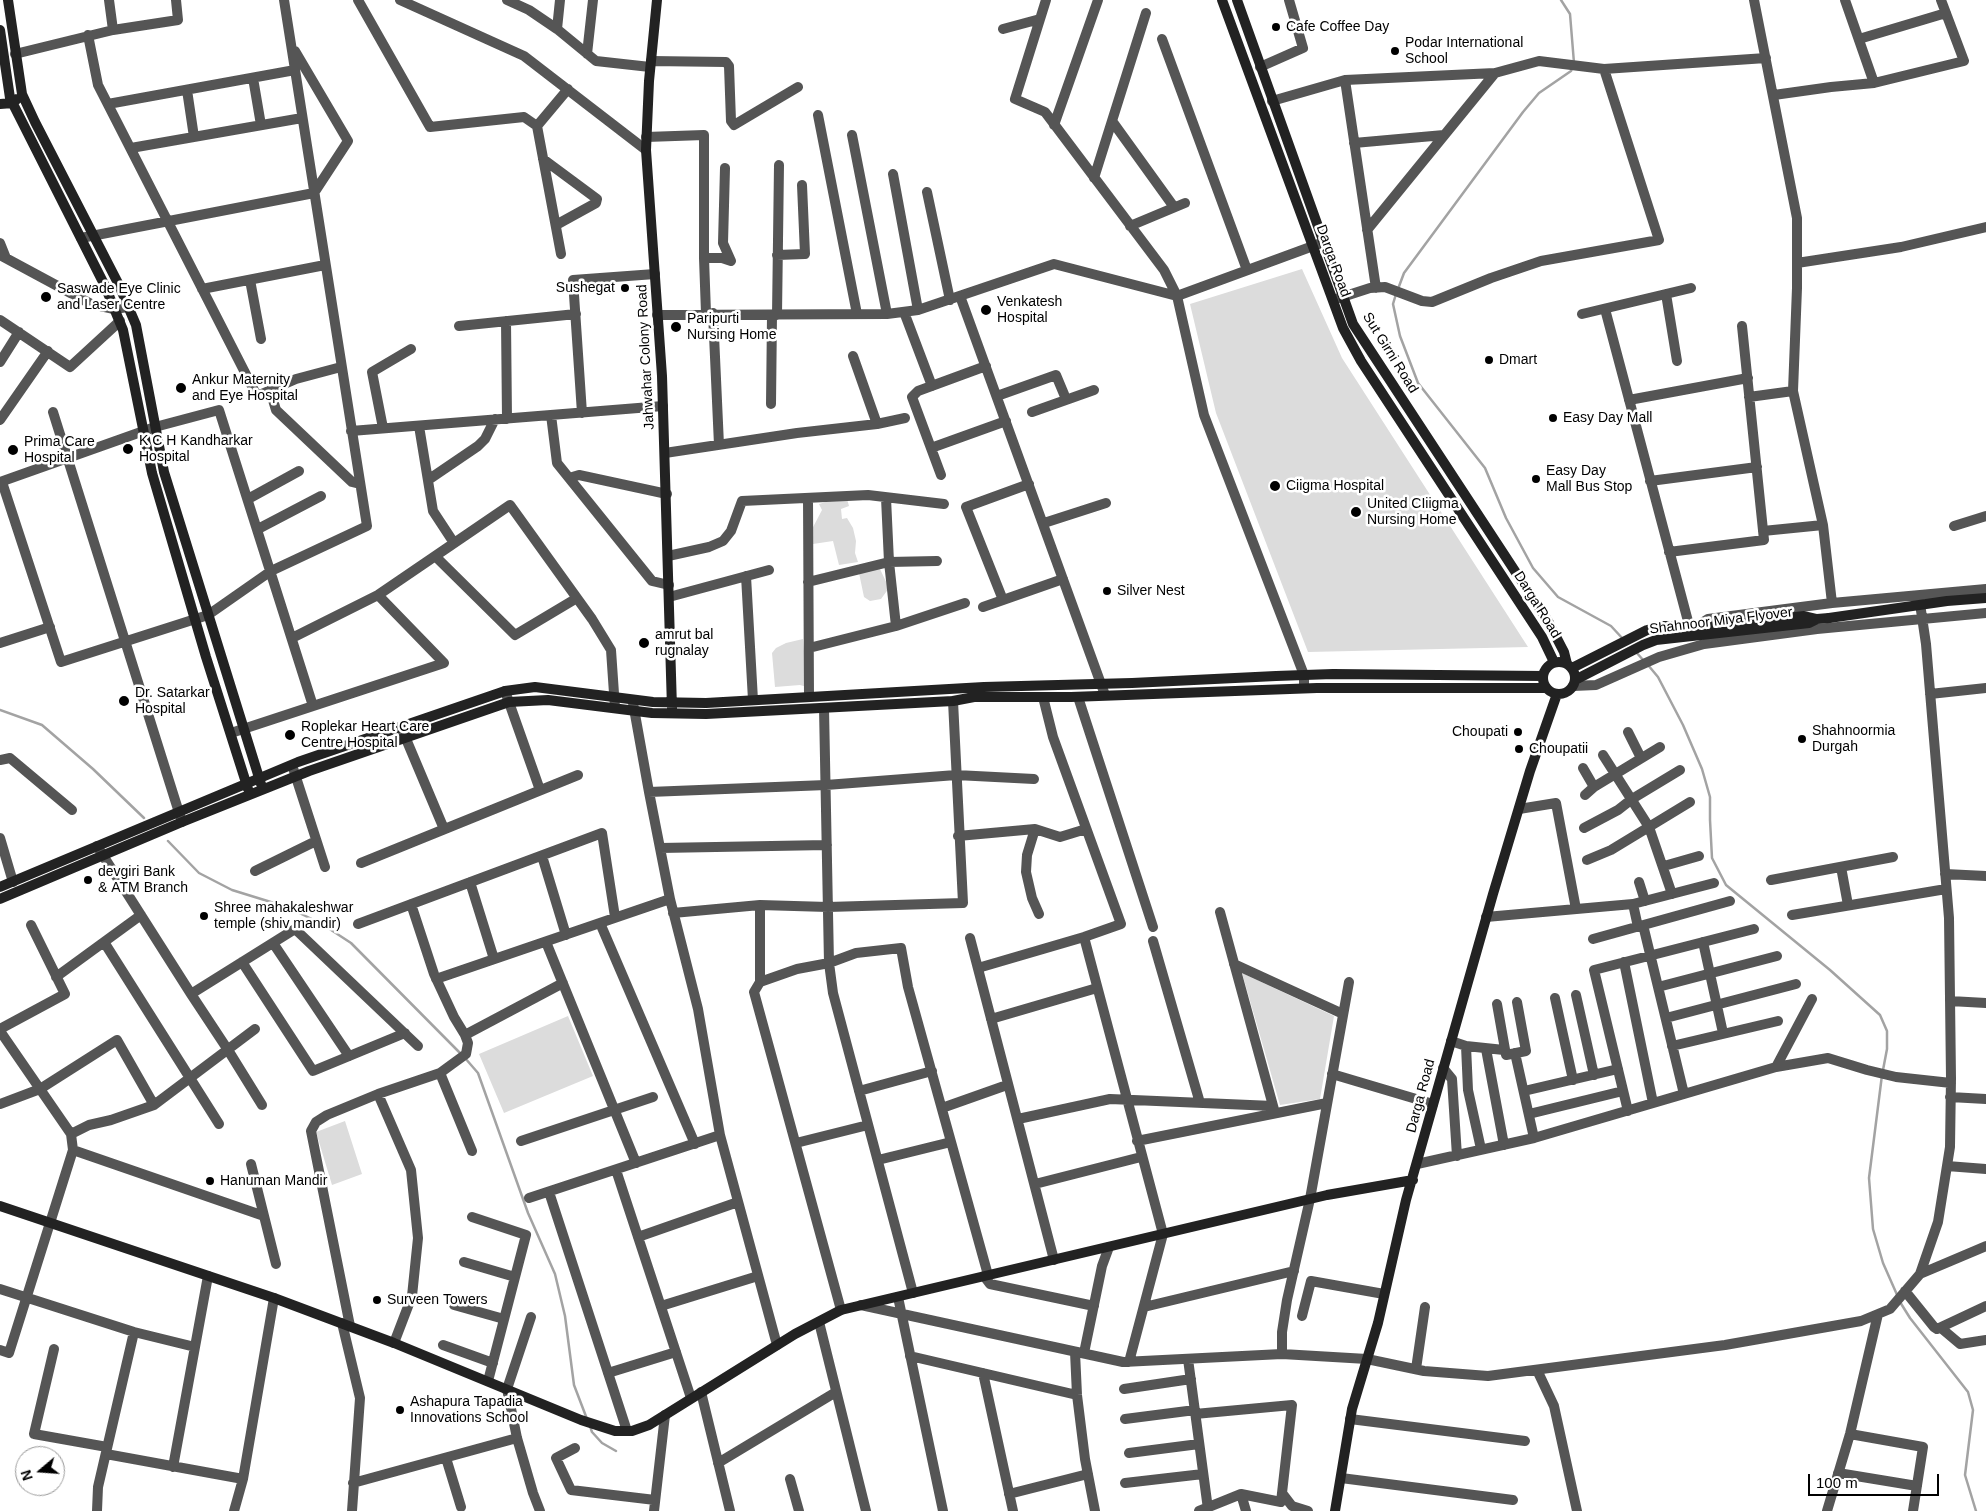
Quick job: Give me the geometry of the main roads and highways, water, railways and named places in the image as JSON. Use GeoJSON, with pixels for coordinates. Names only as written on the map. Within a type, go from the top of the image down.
{"type":"FeatureCollection","features":[{"type":"Feature","properties":{"kind":"main road"},"geometry":{"type":"LineString","coordinates":[[8,0],[22,94],[119,285],[136,325],[164,472],[262,790]]}},
{"type":"Feature","properties":{"kind":"main road","name":"Jahwahar Colony Road"},"geometry":{"type":"LineString","coordinates":[[657,0],[646,150],[663,406],[672,714]]}},
{"type":"Feature","properties":{"kind":"main road","name":"Darga Road"},"geometry":{"type":"LineString","coordinates":[[1222,0],[1343,328],[1361,361],[1542,637],[1554,662]]}},
{"type":"Feature","properties":{"kind":"main road","name":"Sut Girni Road"},"geometry":{"type":"LineString","coordinates":[[1236,0],[1353,324],[1549,623],[1569,666]]}},
{"type":"Feature","properties":{"kind":"main road"},"geometry":{"type":"LineString","coordinates":[[0,30],[4,90],[13,102],[81,238],[123,330],[152,473],[195,619],[250,794]]}},
{"type":"Feature","properties":{"kind":"main road"},"geometry":{"type":"LineString","coordinates":[[4,90],[22,94]]}},
{"type":"Feature","properties":{"kind":"main road"},"geometry":{"type":"LineString","coordinates":[[0,104],[13,102],[22,94]]}},
{"type":"Feature","properties":{"kind":"main road","name":"Shahnoor Miya Flyover"},"geometry":{"type":"LineString","coordinates":[[1574,683],[1643,645],[1656,640],[1809,623],[1817,619],[1947,601],[1986,598]]}},
{"type":"Feature","properties":{"kind":"main road","name":"Shahnoor Miya Flyover"},"geometry":{"type":"LineString","coordinates":[[1569,666],[1647,630],[1664,626],[1711,627],[1804,616],[1817,619]]}},
{"type":"Feature","properties":{"kind":"main road"},"geometry":{"type":"LineString","coordinates":[[180,817],[262,790],[405,737],[509,702],[548,700],[635,711],[706,714],[953,701],[974,697],[1078,697],[1304,688],[1546,688],[1557,694],[1569,691],[1574,683],[1569,666],[1554,662],[1549,665],[1542,676]]}},
{"type":"Feature","properties":{"kind":"main road"},"geometry":{"type":"LineString","coordinates":[[0,899],[100,851],[180,817],[292,764],[505,690],[535,687],[633,699],[706,703],[984,687],[1304,675],[1542,676]]}},
{"type":"Feature","properties":{"kind":"main road"},"geometry":{"type":"LineString","coordinates":[[1542,676],[1546,688]]}},
{"type":"Feature","properties":{"kind":"main road","name":"Darga Road"},"geometry":{"type":"LineString","coordinates":[[1335,1511],[1350,1420],[1384,1294],[1406,1200],[1486,918],[1557,694]]}},
{"type":"Feature","properties":{"kind":"main road"},"geometry":{"type":"LineString","coordinates":[[0,887],[100,851]]}},
{"type":"Feature","properties":{"kind":"main road"},"geometry":{"type":"LineString","coordinates":[[0,1206],[274,1298],[394,1343],[581,1420],[615,1430],[632,1431],[649,1425],[777,1345],[841,1310],[1310,1199],[1413,1180]]}},
{"type":"Feature","properties":{"kind":"waterway"},"geometry":{"type":"LineString","coordinates":[[1561,0],[1570,14],[1574,63]]}},
{"type":"Feature","properties":{"kind":"waterway"},"geometry":{"type":"LineString","coordinates":[[1398,289],[1404,273],[1523,112],[1539,93],[1571,71],[1572,68]]}},
{"type":"Feature","properties":{"kind":"waterway"},"geometry":{"type":"LineString","coordinates":[[1396,294],[1393,304],[1400,336],[1418,383],[1485,468],[1506,518],[1533,568],[1558,597],[1611,626],[1623,639]]}},
{"type":"Feature","properties":{"kind":"waterway"},"geometry":{"type":"LineString","coordinates":[[1636,652],[1644,661]]}},
{"type":"Feature","properties":{"kind":"waterway"},"geometry":{"type":"LineString","coordinates":[[1648,665],[1658,677],[1683,725],[1702,769],[1710,797],[1712,858],[1726,885],[1830,970],[1880,1015],[1887,1031],[1887,1049],[1883,1070]]}},
{"type":"Feature","properties":{"kind":"waterway"},"geometry":{"type":"LineString","coordinates":[[0,710],[42,725],[93,769],[144,818]]}},
{"type":"Feature","properties":{"kind":"waterway"},"geometry":{"type":"LineString","coordinates":[[168,841],[199,873],[232,890],[287,907],[322,924],[351,943],[461,1054]]}},
{"type":"Feature","properties":{"kind":"waterway"},"geometry":{"type":"LineString","coordinates":[[465,1058],[478,1073],[528,1213],[555,1274],[565,1316],[574,1385],[587,1419]]}},
{"type":"Feature","properties":{"kind":"waterway"},"geometry":{"type":"LineString","coordinates":[[1882,1075],[1869,1178],[1873,1229],[1883,1263],[1898,1297]]}},
{"type":"Feature","properties":{"kind":"waterway"},"geometry":{"type":"LineString","coordinates":[[1900,1302],[1910,1318],[1968,1392],[1973,1410],[1965,1475],[1976,1511]]}},
{"type":"Feature","properties":{"kind":"waterway"},"geometry":{"type":"LineString","coordinates":[[590,1426],[592,1432],[602,1443],[616,1451]]}},
{"type":"Feature","properties":{"kind":"place","name":"Cafe Coffee Day"},"geometry":{"type":"Point","coordinates":[1276,27]}},
{"type":"Feature","properties":{"kind":"place","name":"Podar International School"},"geometry":{"type":"Point","coordinates":[1395,51]}},
{"type":"Feature","properties":{"kind":"place","name":"Sushegat"},"geometry":{"type":"Point","coordinates":[625,288]}},
{"type":"Feature","properties":{"kind":"place","name":"Saswade Eye Clinic and Laser Centre"},"geometry":{"type":"Point","coordinates":[46,297]}},
{"type":"Feature","properties":{"kind":"place","name":"Venkatesh Hospital"},"geometry":{"type":"Point","coordinates":[986,310]}},
{"type":"Feature","properties":{"kind":"place","name":"Paripurti Nursing Home"},"geometry":{"type":"Point","coordinates":[676,327]}},
{"type":"Feature","properties":{"kind":"place","name":"Dmart"},"geometry":{"type":"Point","coordinates":[1489,360]}},
{"type":"Feature","properties":{"kind":"place","name":"Ankur Maternity and Eye Hospital"},"geometry":{"type":"Point","coordinates":[181,388]}},
{"type":"Feature","properties":{"kind":"place","name":"Easy Day Mall"},"geometry":{"type":"Point","coordinates":[1553,418]}},
{"type":"Feature","properties":{"kind":"place","name":"K C H Kandharkar Hospital"},"geometry":{"type":"Point","coordinates":[128,449]}},
{"type":"Feature","properties":{"kind":"place","name":"Prima Care Hospital"},"geometry":{"type":"Point","coordinates":[13,450]}},
{"type":"Feature","properties":{"kind":"place","name":"Easy Day Mall Bus Stop"},"geometry":{"type":"Point","coordinates":[1536,479]}},
{"type":"Feature","properties":{"kind":"place","name":"Ciigma Hospital"},"geometry":{"type":"Point","coordinates":[1275,486]}},
{"type":"Feature","properties":{"kind":"place","name":"United CIiigma Nursing Home"},"geometry":{"type":"Point","coordinates":[1356,512]}},
{"type":"Feature","properties":{"kind":"place","name":"Silver Nest"},"geometry":{"type":"Point","coordinates":[1107,591]}},
{"type":"Feature","properties":{"kind":"place","name":"amrut bal rugnalay"},"geometry":{"type":"Point","coordinates":[644,643]}},
{"type":"Feature","properties":{"kind":"place","name":"Dr. Satarkar Hospital"},"geometry":{"type":"Point","coordinates":[124,701]}},
{"type":"Feature","properties":{"kind":"place","name":"Choupati"},"geometry":{"type":"Point","coordinates":[1518,732]}},
{"type":"Feature","properties":{"kind":"place","name":"Roplekar Heart Care Centre Hospital"},"geometry":{"type":"Point","coordinates":[290,735]}},
{"type":"Feature","properties":{"kind":"place","name":"Shahnoormia Durgah"},"geometry":{"type":"Point","coordinates":[1802,739]}},
{"type":"Feature","properties":{"kind":"place","name":"Choupatii"},"geometry":{"type":"Point","coordinates":[1519,749]}},
{"type":"Feature","properties":{"kind":"place","name":"devgiri Bank & ATM Branch"},"geometry":{"type":"Point","coordinates":[88,880]}},
{"type":"Feature","properties":{"kind":"place","name":"Shree mahakaleshwar temple (shiv mandir)"},"geometry":{"type":"Point","coordinates":[204,916]}},
{"type":"Feature","properties":{"kind":"place","name":"Hanuman Mandir"},"geometry":{"type":"Point","coordinates":[210,1181]}},
{"type":"Feature","properties":{"kind":"place","name":"Surveen Towers"},"geometry":{"type":"Point","coordinates":[377,1300]}},
{"type":"Feature","properties":{"kind":"place","name":"Ashapura Tapadia Innovations School"},"geometry":{"type":"Point","coordinates":[400,1410]}}]}
